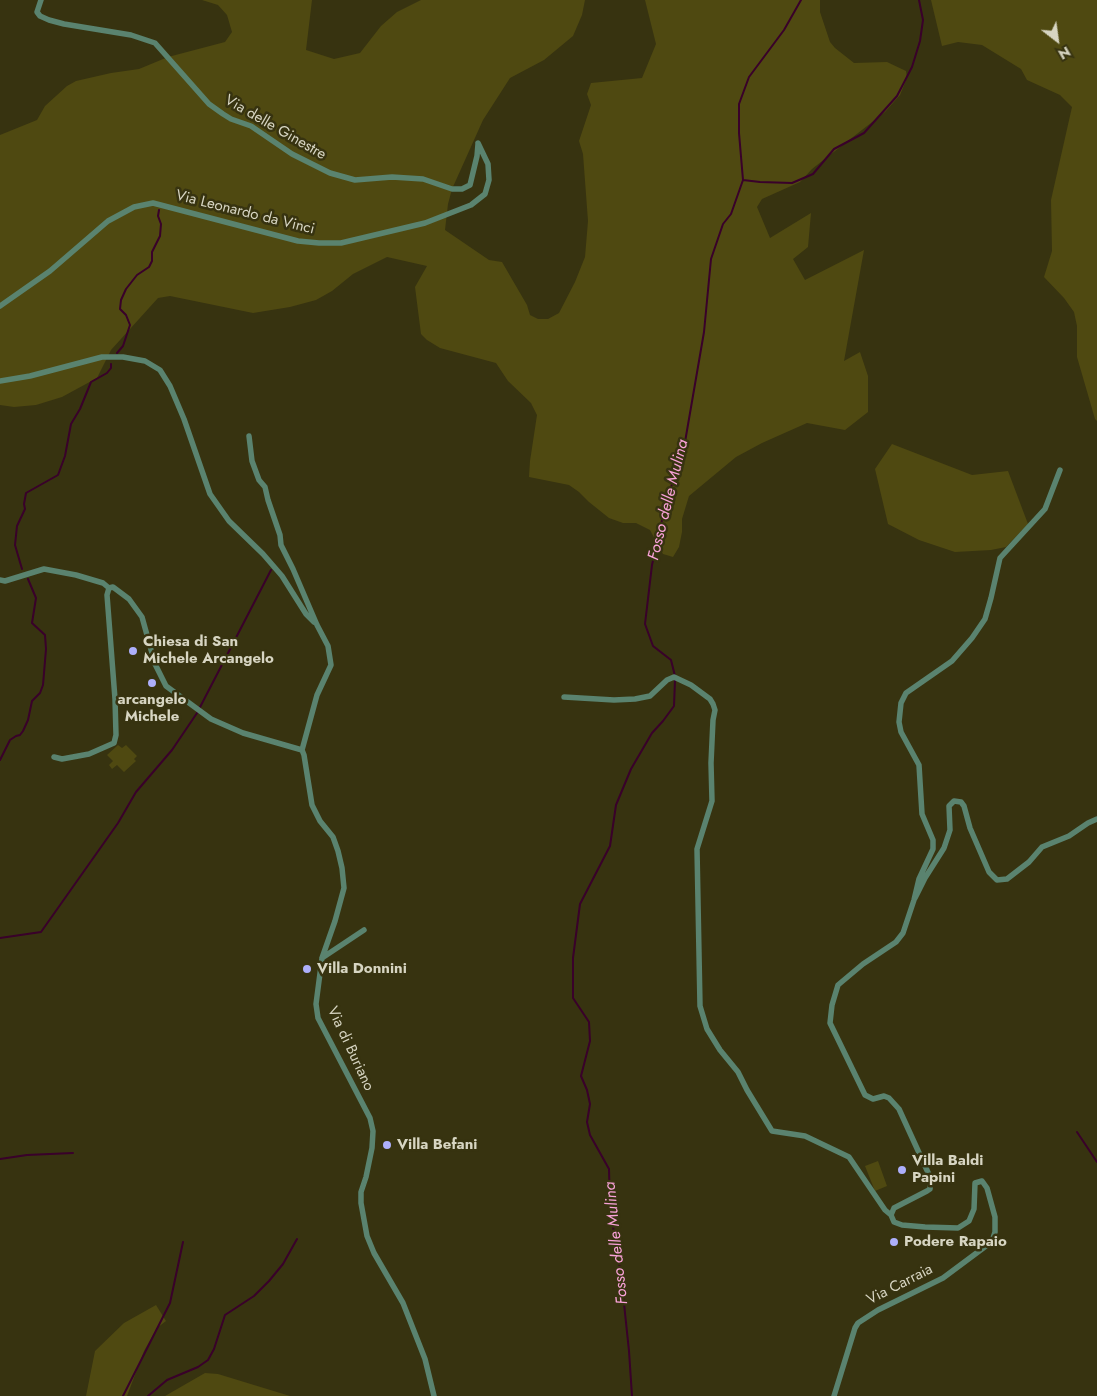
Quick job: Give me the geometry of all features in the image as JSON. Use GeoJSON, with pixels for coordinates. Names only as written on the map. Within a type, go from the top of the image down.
{"type":"FeatureCollection","features":[{"type":"Feature","properties":{"kind":"street","name":"Via delle Ginestre"},"geometry":{"type":"LineString","coordinates":[[41,0],[37,12],[40,16],[49,20],[131,35],[155,43],[209,104],[231,119],[251,126],[292,154],[330,172],[355,180],[392,177],[423,179],[452,189],[462,189],[470,185],[478,143]]}},
{"type":"Feature","properties":{"kind":"street","name":"Via Leonardo da Vinci"},"geometry":{"type":"LineString","coordinates":[[0,306],[50,271],[108,221],[134,207],[153,203],[298,241],[319,243],[341,243],[425,222],[470,205],[485,194],[489,180],[488,164],[478,143]]}},
{"type":"Feature","properties":{"kind":"street"},"geometry":{"type":"LineString","coordinates":[[0,381],[30,376],[102,357],[123,357],[145,361],[160,370],[170,386],[184,419],[210,494],[229,522],[263,554],[282,576],[306,614],[317,625]]}},
{"type":"Feature","properties":{"kind":"street"},"geometry":{"type":"LineString","coordinates":[[249,436],[252,461],[259,480],[265,487],[280,535],[281,545],[317,625]]}},
{"type":"Feature","properties":{"kind":"street"},"geometry":{"type":"LineString","coordinates":[[564,697],[614,700],[642,698],[650,696],[667,680],[674,677],[691,685],[714,704],[711,763],[712,801],[697,849],[700,1006],[707,1029],[720,1050],[738,1072],[772,1131],[805,1136],[848,1157],[885,1210],[891,1215],[894,1208],[930,1189],[931,1179],[899,1109],[889,1098],[884,1096],[873,1099],[865,1095],[830,1023],[832,1005],[838,985],[863,964],[896,942],[903,933],[919,880],[934,848],[933,840],[922,814],[919,765],[901,732],[899,722],[901,702],[906,693],[952,661],[972,638],[985,619],[1000,558],[1045,509],[1060,470]]}},
{"type":"Feature","properties":{"kind":"street"},"geometry":{"type":"LineString","coordinates":[[0,580],[44,569],[103,583],[109,588],[113,587],[129,599],[142,617],[155,664],[166,686],[188,704],[243,734],[302,750]]}},
{"type":"Feature","properties":{"kind":"street"},"geometry":{"type":"LineString","coordinates":[[54,757],[62,759],[89,754],[114,743],[116,735],[115,699],[107,595],[109,588]]}},
{"type":"Feature","properties":{"kind":"street","name":"Via di Buriano"},"geometry":{"type":"LineString","coordinates":[[317,625],[328,646],[331,665],[317,695],[302,750],[312,804],[320,821],[333,837],[342,868],[344,888],[335,922],[322,958],[316,1004],[318,1018],[370,1118],[373,1131],[369,1162],[361,1192],[367,1236],[374,1253],[403,1303],[425,1359],[434,1396]]}},
{"type":"Feature","properties":{"kind":"street"},"geometry":{"type":"LineString","coordinates":[[914,900],[924,878],[944,848],[950,830],[949,806],[954,801],[961,802],[964,806],[970,828],[989,872],[997,880],[1007,879],[1029,862],[1042,847],[1069,836],[1097,818]]}},
{"type":"Feature","properties":{"kind":"street"},"geometry":{"type":"LineString","coordinates":[[322,958],[364,930]]}},
{"type":"Feature","properties":{"kind":"street","name":"Via Carraia"},"geometry":{"type":"LineString","coordinates":[[834,1396],[854,1328],[858,1323],[878,1310],[943,1278],[986,1246],[995,1232],[994,1217],[987,1188],[982,1180],[975,1183],[974,1209],[969,1220],[958,1228],[902,1225],[894,1222],[891,1215]]}},
{"type":"Feature","properties":{"kind":"shaded area"},"geometry":{"type":"Polygon","coordinates":[[[202,0],[312,0],[306,50],[334,59],[360,53],[381,26],[397,12],[421,0],[585,0],[582,15],[573,36],[544,60],[510,78],[483,120],[452,189],[448,204],[445,230],[489,260],[502,262],[527,305],[530,315],[538,319],[548,319],[559,313],[585,257],[588,221],[583,154],[579,141],[591,105],[587,94],[591,83],[642,78],[656,44],[645,0],[820,0],[820,12],[830,42],[835,48],[854,63],[887,62],[906,71],[907,78],[900,95],[885,112],[812,169],[800,182],[762,199],[757,207],[770,238],[811,213],[808,247],[793,259],[805,280],[864,250],[844,361],[860,352],[868,376],[868,412],[845,430],[807,423],[736,457],[689,496],[682,519],[679,547],[673,557],[663,554],[650,530],[636,523],[623,523],[609,518],[569,485],[529,477],[537,415],[531,403],[508,381],[496,363],[440,348],[421,334],[415,287],[427,266],[387,257],[353,274],[332,291],[316,300],[290,307],[253,313],[170,296],[158,298],[111,350],[97,378],[62,397],[36,405],[14,407],[0,405],[0,135],[37,120],[45,106],[67,86],[76,81],[139,69],[168,57],[225,42],[232,32],[227,15],[218,5],[202,0]]]}},
{"type":"Feature","properties":{"kind":"shaded area"},"geometry":{"type":"Polygon","coordinates":[[[931,0],[1097,0],[1097,421],[1077,357],[1077,326],[1074,312],[1064,298],[1044,277],[1052,251],[1051,200],[1072,107],[1060,95],[1027,80],[1021,69],[982,45],[958,42],[942,46],[931,0]]]}},
{"type":"Feature","properties":{"kind":"shaded area"},"geometry":{"type":"Polygon","coordinates":[[[892,444],[972,475],[1008,471],[1028,524],[1006,547],[991,550],[955,552],[919,540],[888,524],[875,469],[892,444]]]}},
{"type":"Feature","properties":{"kind":"shaded area"},"geometry":{"type":"Polygon","coordinates":[[[118,745],[122,748],[126,745],[137,756],[134,759],[136,761],[124,772],[117,765],[112,769],[109,765],[113,761],[107,755],[118,745]]]}},
{"type":"Feature","properties":{"kind":"shaded area"},"geometry":{"type":"Polygon","coordinates":[[[878,1161],[887,1186],[875,1191],[865,1166],[878,1161]]]}},
{"type":"Feature","properties":{"kind":"shaded area"},"geometry":{"type":"Polygon","coordinates":[[[156,1305],[166,1321],[157,1328],[144,1351],[127,1396],[86,1396],[95,1351],[124,1323],[156,1305]]]}},
{"type":"Feature","properties":{"kind":"shaded area"},"geometry":{"type":"Polygon","coordinates":[[[205,1373],[218,1374],[290,1396],[165,1396],[205,1373]]]}},
{"type":"Feature","properties":{"kind":"waterway","name":"Fosso delle Mulina"},"geometry":{"type":"LineString","coordinates":[[675,676],[671,660],[653,646],[645,624],[652,565],[665,507],[685,442],[704,332],[711,259],[723,224],[731,214],[743,180],[739,133],[739,104],[749,77],[784,30],[801,0]]}},
{"type":"Feature","properties":{"kind":"waterway"},"geometry":{"type":"LineString","coordinates":[[743,180],[792,183],[813,174],[834,149],[864,133],[897,96],[912,67],[920,41],[923,20],[919,0]]}},
{"type":"Feature","properties":{"kind":"waterway"},"geometry":{"type":"LineString","coordinates":[[117,353],[123,346],[130,325],[126,315],[120,309],[121,300],[126,289],[137,275],[149,267],[152,261],[152,252],[160,236],[159,210]]}},
{"type":"Feature","properties":{"kind":"waterway"},"geometry":{"type":"LineString","coordinates":[[22,569],[15,545],[17,526],[25,509],[26,493],[58,475],[65,456],[71,424],[80,409],[91,382],[107,373],[111,368],[111,364]]}},
{"type":"Feature","properties":{"kind":"waterway"},"geometry":{"type":"LineString","coordinates":[[0,938],[41,932],[118,823],[136,792],[172,750],[197,713],[271,570]]}},
{"type":"Feature","properties":{"kind":"waterway"},"geometry":{"type":"LineString","coordinates":[[0,760],[10,740],[20,735],[23,731],[28,720],[32,701],[40,693],[43,685],[46,649],[45,635],[32,623],[36,598],[28,579]]}},
{"type":"Feature","properties":{"kind":"waterway","name":"Fosso delle Mulina"},"geometry":{"type":"LineString","coordinates":[[632,1396],[621,1275],[610,1208],[609,1169],[590,1135],[587,1122],[590,1104],[581,1076],[590,1041],[589,1022],[573,998],[573,958],[580,904],[610,846],[616,805],[631,769],[652,733],[674,706],[675,680]]}},
{"type":"Feature","properties":{"kind":"waterway"},"geometry":{"type":"LineString","coordinates":[[1077,1132],[1097,1162]]}},
{"type":"Feature","properties":{"kind":"waterway"},"geometry":{"type":"LineString","coordinates":[[0,1159],[27,1155],[73,1153]]}},
{"type":"Feature","properties":{"kind":"waterway"},"geometry":{"type":"LineString","coordinates":[[148,1396],[167,1380],[198,1367],[208,1360],[214,1349],[225,1315],[254,1296],[269,1281],[283,1264],[297,1239]]}},
{"type":"Feature","properties":{"kind":"waterway"},"geometry":{"type":"LineString","coordinates":[[123,1396],[170,1303],[183,1242]]}},
{"type":"Feature","properties":{"kind":"place","name":"Chiesa di San Michele Arcangelo"},"geometry":{"type":"Point","coordinates":[133,651]}},
{"type":"Feature","properties":{"kind":"place","name":"arcangelo Michele"},"geometry":{"type":"Point","coordinates":[152,683]}},
{"type":"Feature","properties":{"kind":"place","name":"Villa Donnini"},"geometry":{"type":"Point","coordinates":[307,969]}},
{"type":"Feature","properties":{"kind":"place","name":"Villa Befani"},"geometry":{"type":"Point","coordinates":[387,1145]}},
{"type":"Feature","properties":{"kind":"place","name":"Villa Baldi Papini"},"geometry":{"type":"Point","coordinates":[902,1170]}},
{"type":"Feature","properties":{"kind":"place","name":"Podere Rapaio"},"geometry":{"type":"Point","coordinates":[894,1242]}}]}
